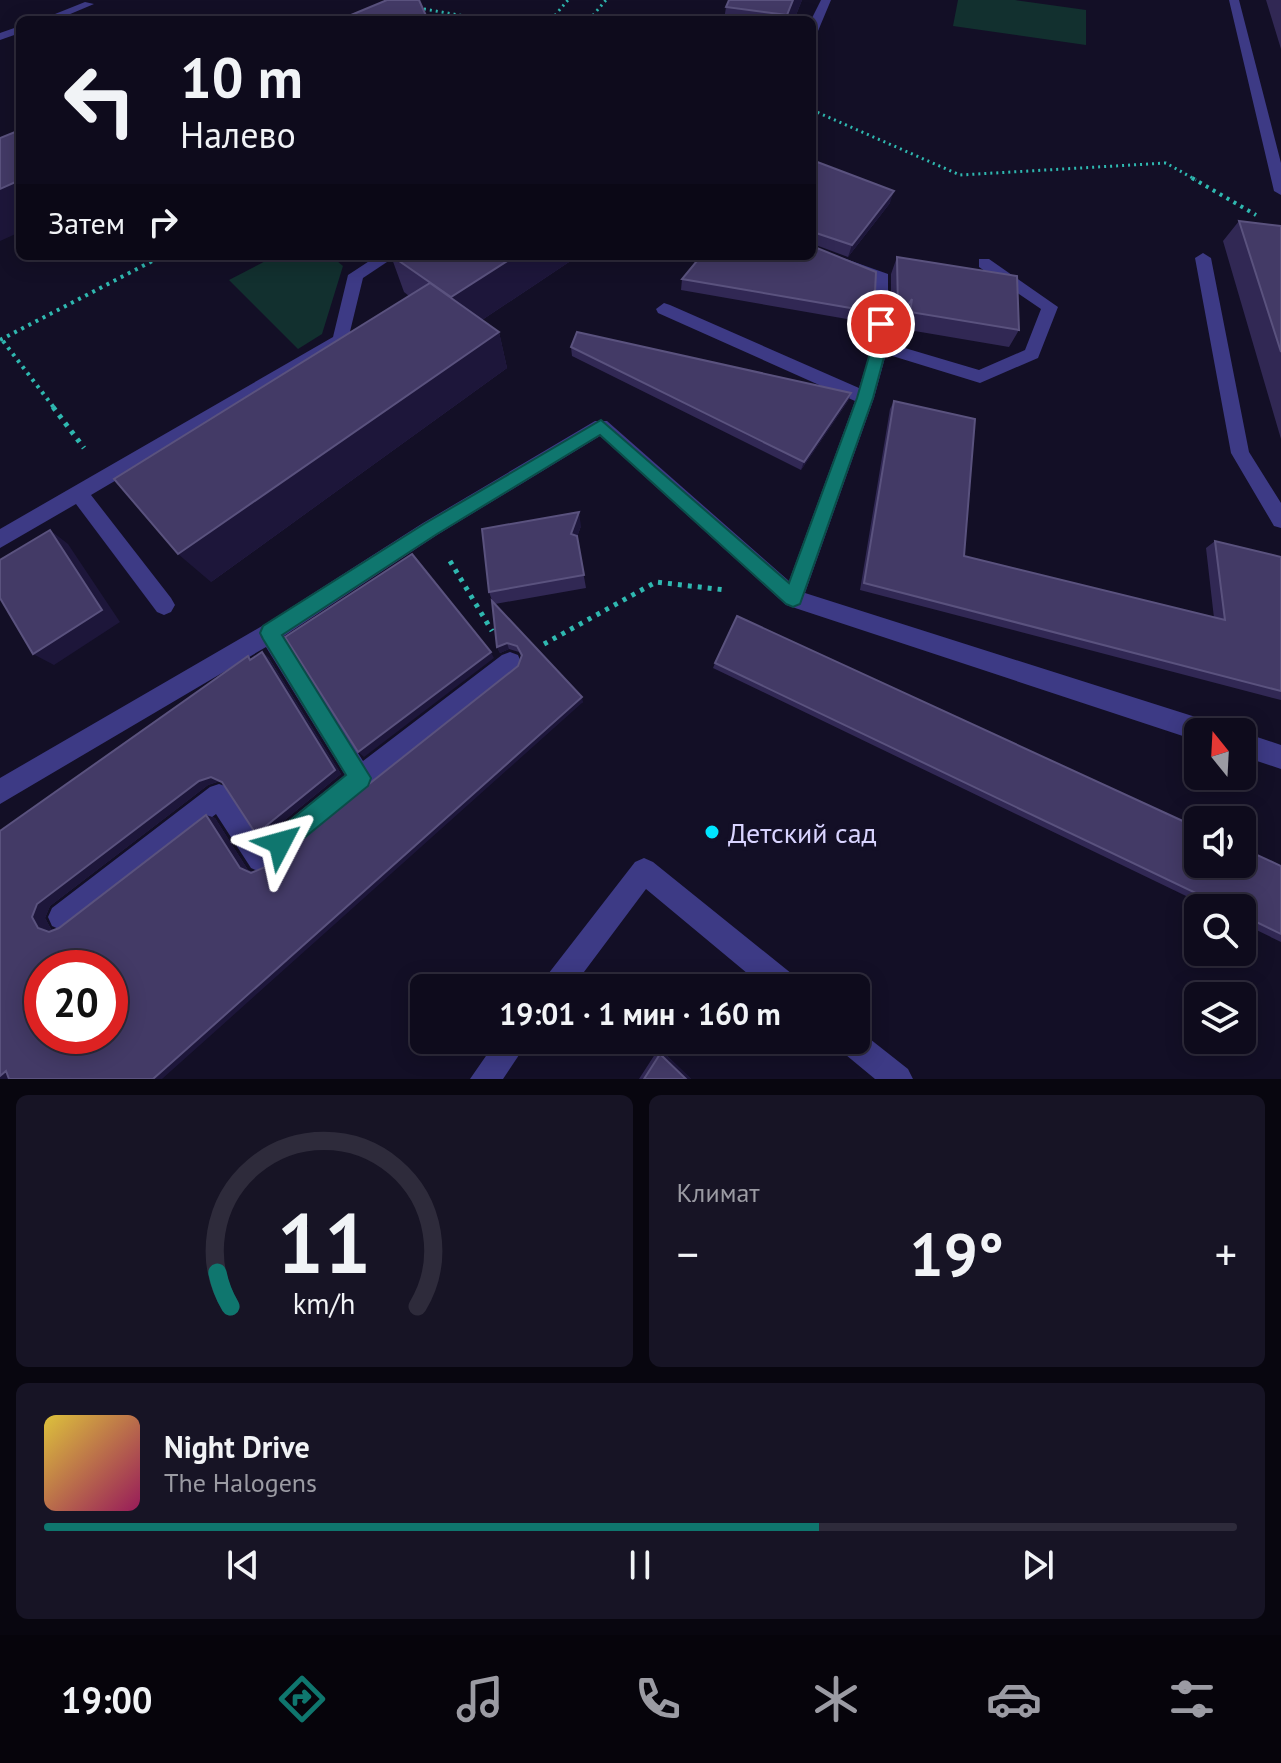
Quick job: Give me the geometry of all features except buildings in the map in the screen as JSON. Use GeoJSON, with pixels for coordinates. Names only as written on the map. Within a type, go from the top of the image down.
{"type":"FeatureCollection","features":[{"type":"Feature","properties":{"kind":"lane"},"geometry":{"type":"LineString","coordinates":[[816,22],[826,0]]}},
{"type":"Feature","properties":{"kind":"lane"},"geometry":{"type":"LineString","coordinates":[[1234,0],[1281,191]]}},
{"type":"Feature","properties":{"kind":"lane"},"geometry":{"type":"LineString","coordinates":[[57,16],[89,4]]}},
{"type":"Feature","properties":{"kind":"lane"},"geometry":{"type":"LineString","coordinates":[[793,598],[865,398],[880,346],[883,278],[816,253]]}},
{"type":"Feature","properties":{"kind":"lane"},"geometry":{"type":"LineString","coordinates":[[1203,258],[1240,453],[1281,520]]}},
{"type":"Feature","properties":{"kind":"lane"},"geometry":{"type":"LineString","coordinates":[[0,539],[341,340],[356,275],[381,260]]}},
{"type":"Feature","properties":{"kind":"lane"},"geometry":{"type":"LineString","coordinates":[[880,346],[980,377],[1032,354],[1050,307],[984,263]]}},
{"type":"Feature","properties":{"kind":"lane"},"geometry":{"type":"LineString","coordinates":[[664,309],[865,398]]}},
{"type":"Feature","properties":{"kind":"lane"},"geometry":{"type":"LineString","coordinates":[[0,792],[270,633],[430,529],[601,426],[793,598],[1184,725]]}},
{"type":"Feature","properties":{"kind":"lane"},"geometry":{"type":"LineString","coordinates":[[79,494],[164,605]]}},
{"type":"Feature","properties":{"kind":"lane"},"geometry":{"type":"LineString","coordinates":[[270,633],[360,778]]}},
{"type":"Feature","properties":{"kind":"lane"},"geometry":{"type":"LineString","coordinates":[[61,917],[219,796],[260,859],[510,662]]}},
{"type":"Feature","properties":{"kind":"lane"},"geometry":{"type":"LineString","coordinates":[[1256,749],[1281,757]]}},
{"type":"Feature","properties":{"kind":"lane"},"geometry":{"type":"LineString","coordinates":[[566,974],[644,871],[770,974]]}},
{"type":"Feature","properties":{"kind":"lane"},"geometry":{"type":"LineString","coordinates":[[485,1079],[504,1054]]}},
{"type":"Feature","properties":{"kind":"lane"},"geometry":{"type":"LineString","coordinates":[[867,1054],[898,1079]]}},
{"type":"Feature","properties":{"kind":"path"},"geometry":{"type":"LineString","coordinates":[[554,16],[568,0]]}},
{"type":"Feature","properties":{"kind":"path"},"geometry":{"type":"LineString","coordinates":[[592,16],[606,0]]}},
{"type":"Feature","properties":{"kind":"path"},"geometry":{"type":"LineString","coordinates":[[413,7],[465,16]]}},
{"type":"Feature","properties":{"kind":"path"},"geometry":{"type":"LineString","coordinates":[[816,112],[960,175],[1166,163],[1268,222]]}},
{"type":"Feature","properties":{"kind":"path"},"geometry":{"type":"LineString","coordinates":[[106,478],[1,340],[154,260]]}},
{"type":"Feature","properties":{"kind":"path"},"geometry":{"type":"LineString","coordinates":[[430,529],[510,662],[656,582],[793,598]]}},
{"type":"Feature","properties":{"kind":"green space"},"geometry":{"type":"Polygon","coordinates":[[[958,0],[1015,0],[1086,10],[1086,45],[953,26],[958,0]]]}},
{"type":"Feature","properties":{"kind":"green space"},"geometry":{"type":"Polygon","coordinates":[[[267,260],[336,260],[343,266],[322,334],[298,349],[229,280],[267,260]]]}},
{"type":"Feature","properties":{"kind":"place","name":"Детский сад"},"geometry":{"type":"Point","coordinates":[712,832]}},
{"type":"Feature","properties":{"kind":"route"},"geometry":{"type":"LineString","coordinates":[[280,843],[360,778],[270,633],[430,529],[601,426],[793,598],[865,398],[880,346],[881,324]]}}]}
